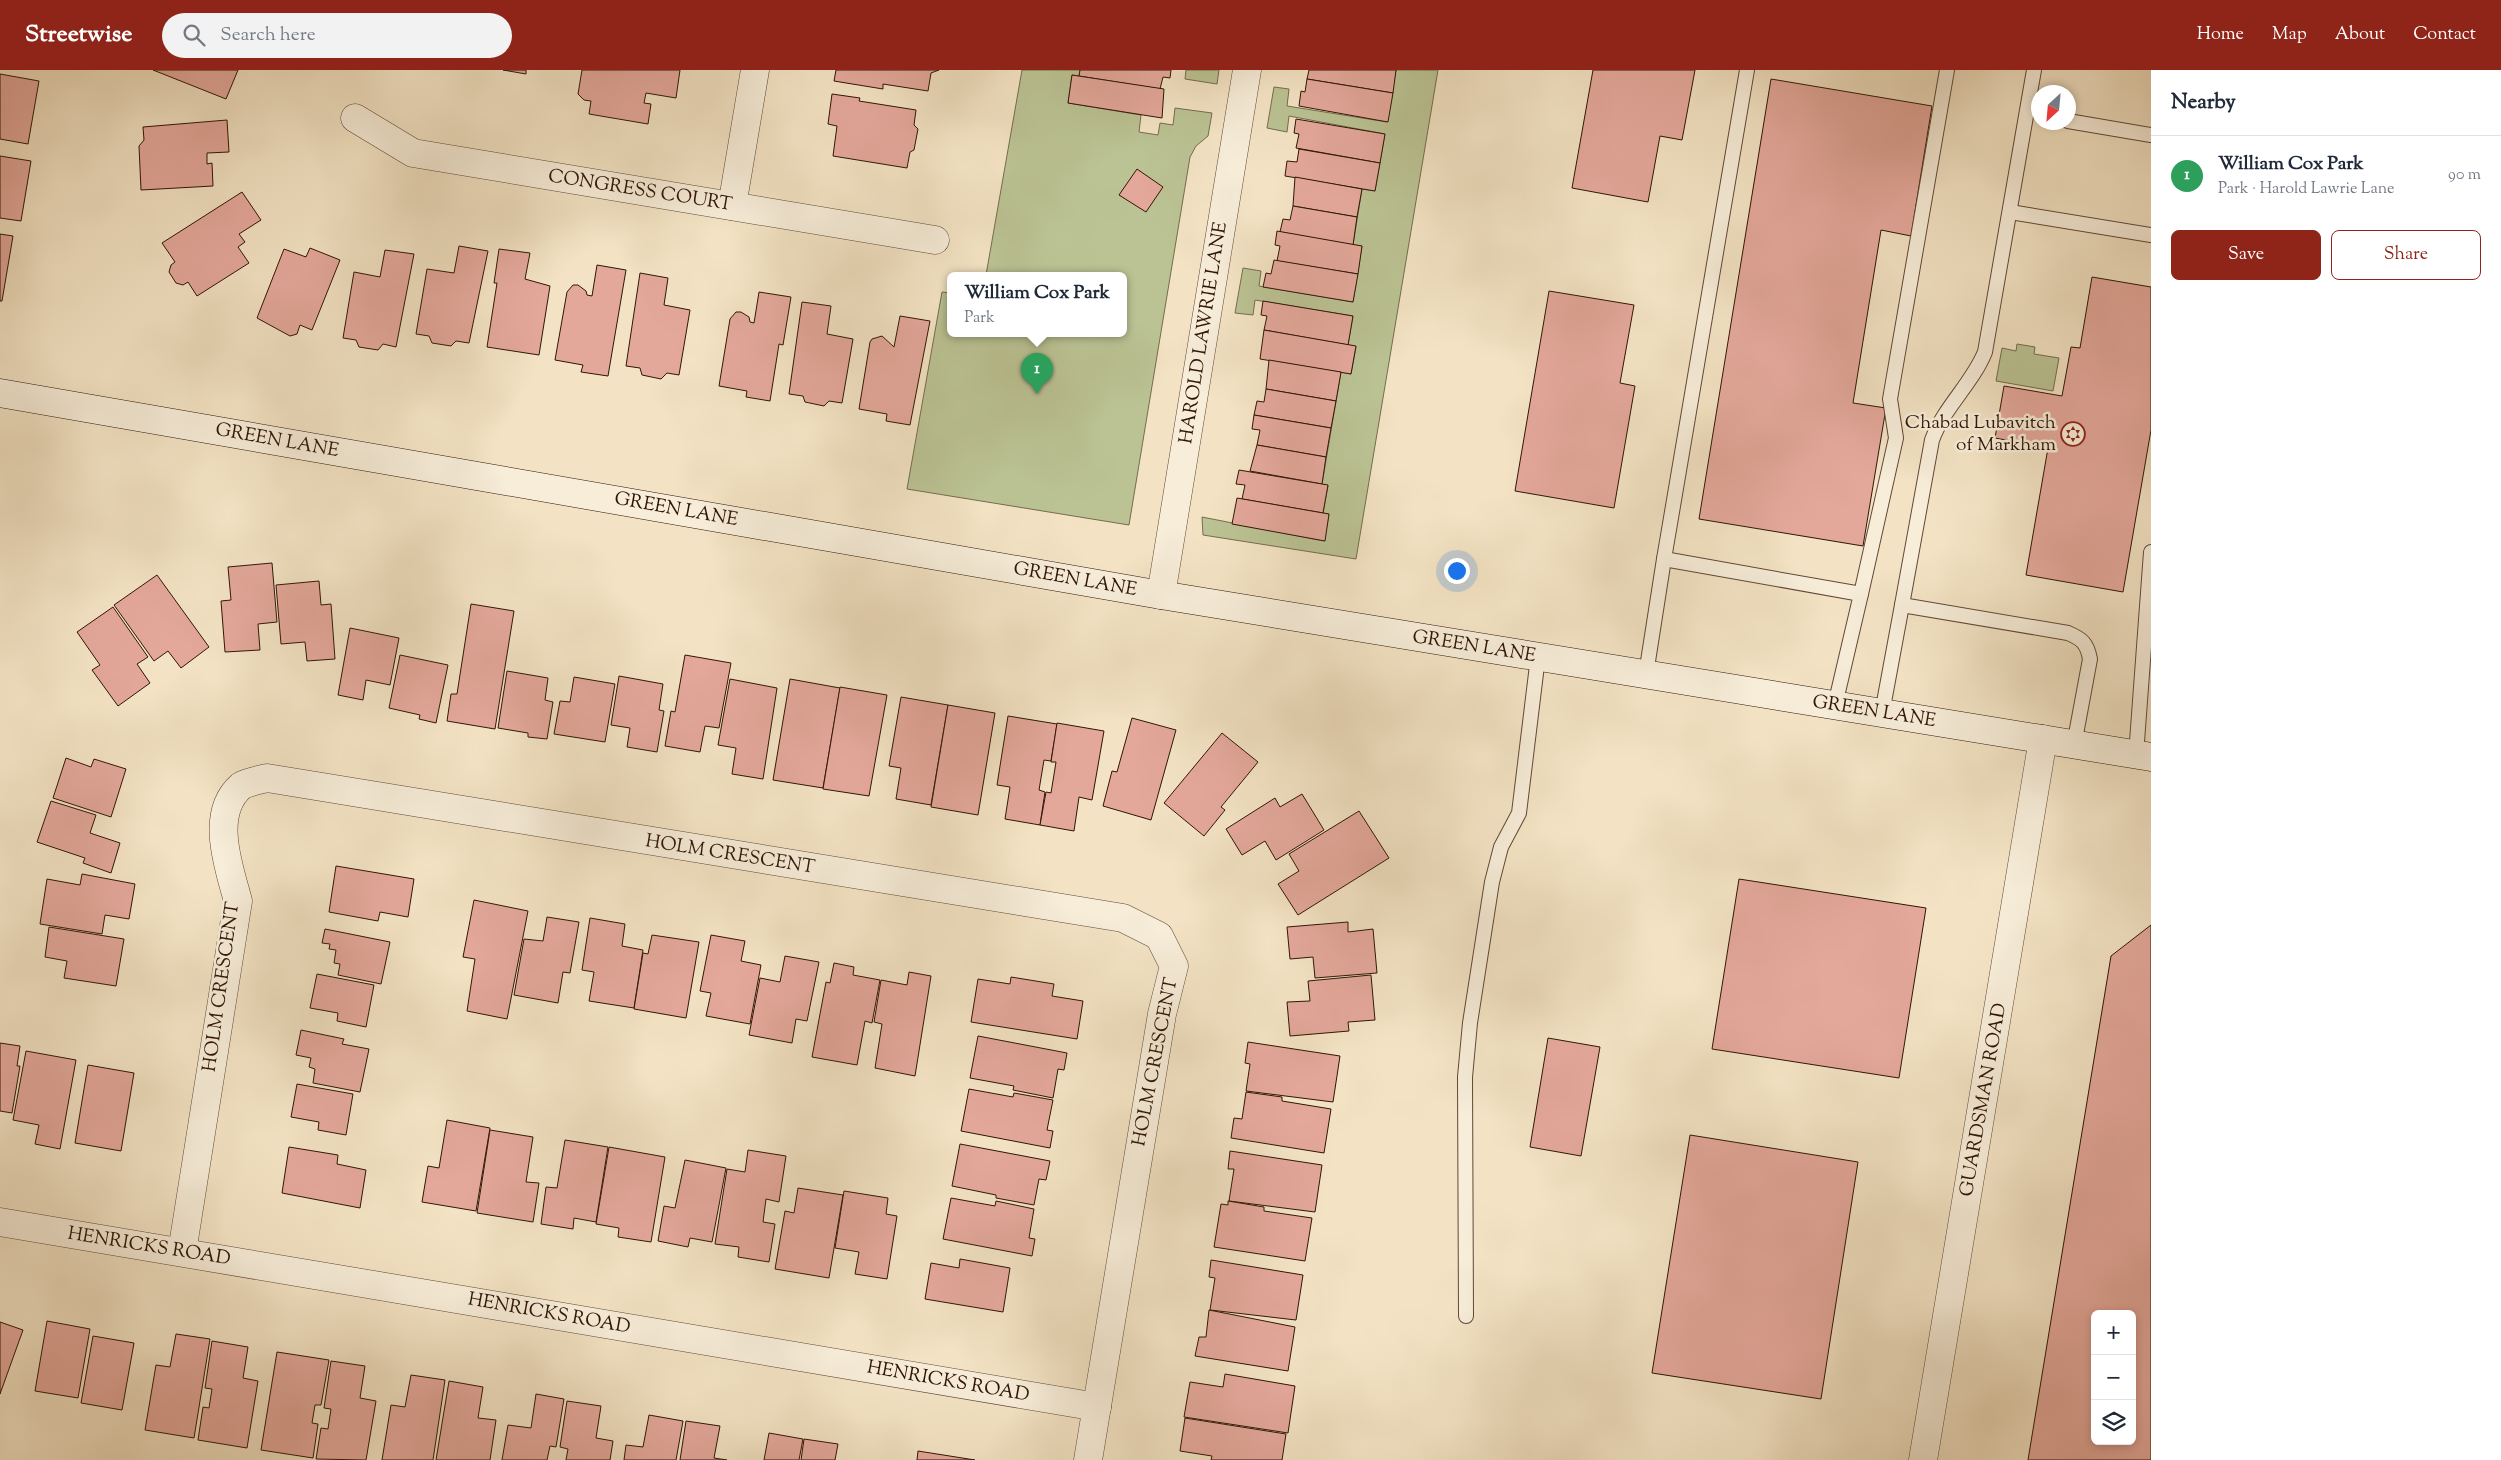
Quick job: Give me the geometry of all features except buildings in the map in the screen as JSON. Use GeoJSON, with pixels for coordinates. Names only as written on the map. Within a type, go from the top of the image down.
{"type":"FeatureCollection","features":[{"type":"Feature","properties":{"kind":"street"},"geometry":{"type":"LineString","coordinates":[[732,206],[755,70]]}},
{"type":"Feature","properties":{"kind":"street","name":"HAROLD LAWRIE LANE"},"geometry":{"type":"LineString","coordinates":[[1161,595],[1247,70]]}},
{"type":"Feature","properties":{"kind":"street","name":"CONGRESS COURT"},"geometry":{"type":"LineString","coordinates":[[355,118],[413,154],[935,240]]}},
{"type":"Feature","properties":{"kind":"street","name":"GREEN LANE"},"geometry":{"type":"LineString","coordinates":[[0,393],[1161,595],[2143,756]]}},
{"type":"Feature","properties":{"kind":"street","name":"GUARDSMAN ROAD"},"geometry":{"type":"LineString","coordinates":[[1923,1460],[2043,739]]}},
{"type":"Feature","properties":{"kind":"street","name":"HOLM CRESCENT"},"geometry":{"type":"LineString","coordinates":[[182,1252],[238,901],[224,846],[223,824],[230,802],[242,786],[267,778],[274,779],[1123,918],[1159,936],[1174,966],[1161,1023],[1088,1460]]}},
{"type":"Feature","properties":{"kind":"street","name":"HENRICKS ROAD"},"geometry":{"type":"LineString","coordinates":[[0,1222],[1097,1407]]}},
{"type":"Feature","properties":{"kind":"lane"},"geometry":{"type":"LineString","coordinates":[[1646,674],[1747,70]]}},
{"type":"Feature","properties":{"kind":"lane"},"geometry":{"type":"LineString","coordinates":[[1835,705],[1896,438],[1890,399],[1947,70]]}},
{"type":"Feature","properties":{"kind":"lane"},"geometry":{"type":"LineString","coordinates":[[2034,70],[2034,85]]}},
{"type":"Feature","properties":{"kind":"lane"},"geometry":{"type":"LineString","coordinates":[[2076,122],[2151,135]]}},
{"type":"Feature","properties":{"kind":"lane"},"geometry":{"type":"LineString","coordinates":[[1882,713],[1932,440],[1944,415],[1970,382],[1985,352],[2010,212],[2031,123]]}},
{"type":"Feature","properties":{"kind":"lane"},"geometry":{"type":"LineString","coordinates":[[2010,212],[2151,235]]}},
{"type":"Feature","properties":{"kind":"lane"},"geometry":{"type":"LineString","coordinates":[[2143,756],[2151,552]]}},
{"type":"Feature","properties":{"kind":"lane"},"geometry":{"type":"LineString","coordinates":[[1664,559],[1861,594]]}},
{"type":"Feature","properties":{"kind":"lane"},"geometry":{"type":"LineString","coordinates":[[1902,605],[2068,632],[2080,638],[2088,646],[2090,659],[2074,744]]}},
{"type":"Feature","properties":{"kind":"lane"},"geometry":{"type":"LineString","coordinates":[[1466,1316],[1465,1077],[1470,1023],[1492,882],[1501,846],[1519,813],[1538,657]]}},
{"type":"Feature","properties":{"kind":"green space"},"geometry":{"type":"Polygon","coordinates":[[[1022,70],[1080,70],[1079,76],[1072,75],[1068,103],[1141,115],[1139,132],[1158,135],[1160,123],[1173,125],[1175,108],[1212,113],[1208,136],[1196,146],[1190,157],[1129,525],[907,489],[942,292],[947,293],[947,337],[1127,337],[1127,272],[987,272],[1022,70]]]}},
{"type":"Feature","properties":{"kind":"green space"},"geometry":{"type":"Polygon","coordinates":[[[1186,70],[1219,70],[1217,84],[1185,79],[1186,70]]]}},
{"type":"Feature","properties":{"kind":"green space"},"geometry":{"type":"Polygon","coordinates":[[[1396,70],[1438,70],[1356,559],[1203,535],[1202,517],[1324,541],[1329,514],[1323,513],[1328,486],[1322,484],[1341,372],[1351,374],[1356,347],[1348,345],[1353,316],[1255,300],[1253,315],[1235,313],[1243,268],[1261,271],[1259,286],[1353,302],[1362,246],[1353,245],[1362,189],[1375,191],[1385,134],[1289,116],[1287,132],[1267,128],[1274,87],[1289,89],[1287,106],[1387,122],[1396,70]]]}},
{"type":"Feature","properties":{"kind":"green space"},"geometry":{"type":"Polygon","coordinates":[[[2017,344],[2035,347],[2034,354],[2059,358],[2053,391],[1996,381],[2002,348],[2016,351],[2017,344]]]}},
{"type":"Feature","properties":{"kind":"place","name":"William Cox Park"},"geometry":{"type":"Point","coordinates":[1037,394]}},
{"type":"Feature","properties":{"kind":"place","name":"Chabad Lubavitch of Markham"},"geometry":{"type":"Point","coordinates":[2073,434]}}]}
